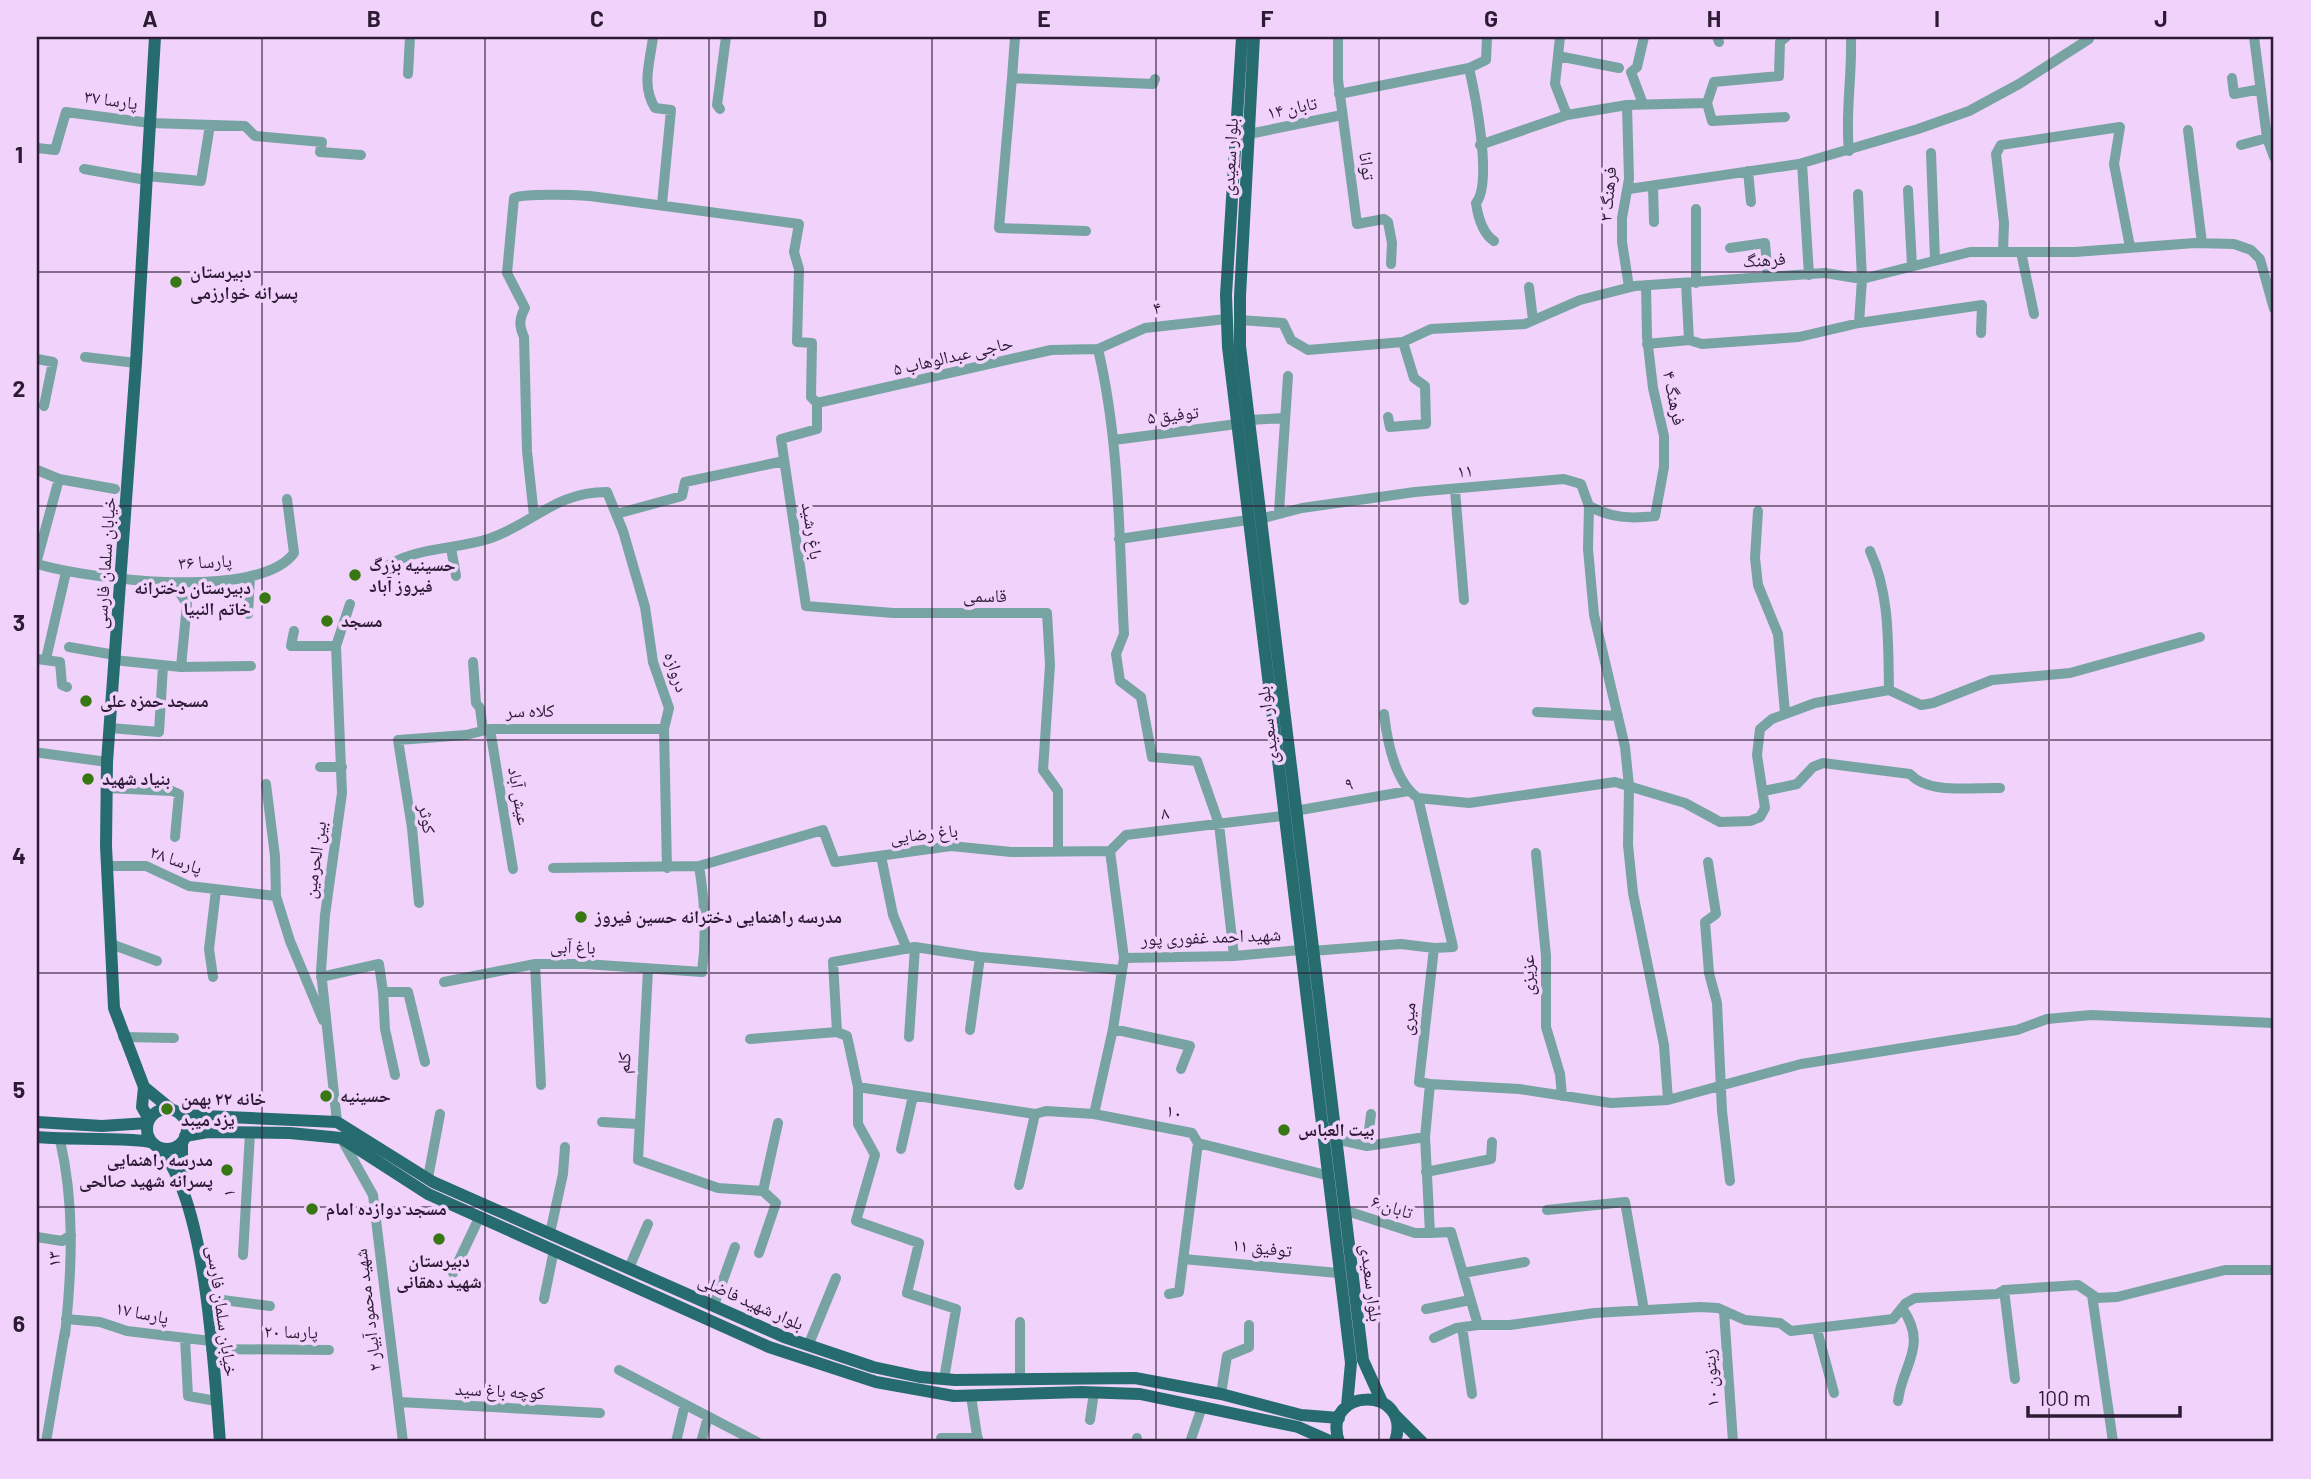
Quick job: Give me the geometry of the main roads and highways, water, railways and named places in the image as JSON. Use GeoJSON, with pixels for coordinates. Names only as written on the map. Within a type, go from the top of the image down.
{"type":"FeatureCollection","features":[{"type":"Feature","properties":{"kind":"main road","name":"خیابان سلمان فارسی"},"geometry":{"type":"LineString","coordinates":[[155,37],[136,363],[107,762],[106,866],[114,1008],[144,1087],[176,1113]]}},
{"type":"Feature","properties":{"kind":"main road","name":"بلوار سعیدی"},"geometry":{"type":"LineString","coordinates":[[1242,37],[1244,102],[1232,320],[1282,817],[1300,901]]}},
{"type":"Feature","properties":{"kind":"main road","name":"بلوار سعیدی"},"geometry":{"type":"LineString","coordinates":[[1232,320],[1249,134],[1244,102],[1254,37]]}},
{"type":"Feature","properties":{"kind":"main road","name":"بلوار سعیدی"},"geometry":{"type":"LineString","coordinates":[[1254,519],[1295,811],[1300,901],[1326,1175],[1351,1363],[1347,1406]]}},
{"type":"Feature","properties":{"kind":"main road","name":"بلوار سعیدی"},"geometry":{"type":"LineString","coordinates":[[1306,951],[1345,1210],[1363,1360],[1382,1402]]}},
{"type":"Feature","properties":{"kind":"main road","name":"خیابان سلمان فارسی"},"geometry":{"type":"LineString","coordinates":[[144,1087],[142,1107],[149,1121]]}},
{"type":"Feature","properties":{"kind":"main road"},"geometry":{"type":"LineString","coordinates":[[37,1122],[102,1126],[149,1121],[159,1111],[176,1113],[186,1125],[183,1139],[171,1148],[140,1139],[60,1140],[37,1137]]}},
{"type":"Feature","properties":{"kind":"main road","name":"بلوار شهید فاضلی"},"geometry":{"type":"LineString","coordinates":[[176,1113],[337,1122],[403,1170],[428,1194],[769,1347],[818,1365],[918,1392],[971,1396],[1094,1392],[1140,1394],[1298,1427],[1332,1442]]}},
{"type":"Feature","properties":{"kind":"main road"},"geometry":{"type":"LineString","coordinates":[[149,1121],[148,1133],[155,1145]]}},
{"type":"Feature","properties":{"kind":"main road","name":"بلوار شهید فاضلی"},"geometry":{"type":"LineString","coordinates":[[183,1139],[208,1132],[326,1135],[341,1138],[403,1170],[428,1178],[808,1346],[873,1367],[944,1380],[1135,1378],[1221,1394],[1301,1415],[1339,1418]]}},
{"type":"Feature","properties":{"kind":"main road","name":"خیابان سلمان فارسی"},"geometry":{"type":"LineString","coordinates":[[181,1186],[183,1139]]}},
{"type":"Feature","properties":{"kind":"main road","name":"خیابان سلمان فارسی"},"geometry":{"type":"LineString","coordinates":[[155,1145],[171,1164],[181,1186],[207,1297],[220,1442]]}},
{"type":"Feature","properties":{"kind":"main road"},"geometry":{"type":"LineString","coordinates":[[918,1392],[920,1377]]}},
{"type":"Feature","properties":{"kind":"main road"},"geometry":{"type":"LineString","coordinates":[[1339,1442],[1336,1433],[1339,1418],[1347,1406],[1360,1399],[1382,1402],[1422,1442]]}},
{"type":"Feature","properties":{"kind":"main road"},"geometry":{"type":"LineString","coordinates":[[1393,1413],[1398,1426],[1395,1442]]}},
{"type":"Feature","properties":{"kind":"place","name":"دبیرستان پسرانه خوارزمی"},"geometry":{"type":"Point","coordinates":[176,282]}},
{"type":"Feature","properties":{"kind":"place","name":"حسینیه بزرگ فیروز آباد"},"geometry":{"type":"Point","coordinates":[355,575]}},
{"type":"Feature","properties":{"kind":"place","name":"دبیرستان دخترانه خاتم النبیا"},"geometry":{"type":"Point","coordinates":[265,598]}},
{"type":"Feature","properties":{"kind":"place","name":"مسجد"},"geometry":{"type":"Point","coordinates":[327,621]}},
{"type":"Feature","properties":{"kind":"place","name":"مسجد حمزه علی"},"geometry":{"type":"Point","coordinates":[86,701]}},
{"type":"Feature","properties":{"kind":"place","name":"بنیاد شهید"},"geometry":{"type":"Point","coordinates":[88,779]}},
{"type":"Feature","properties":{"kind":"place","name":"مدرسه راهنمایی دخترانه حسین فیروز"},"geometry":{"type":"Point","coordinates":[581,917]}},
{"type":"Feature","properties":{"kind":"place","name":"حسینیه"},"geometry":{"type":"Point","coordinates":[326,1096]}},
{"type":"Feature","properties":{"kind":"place","name":"خانه ۲۲ بهمن یزد میبد"},"geometry":{"type":"Point","coordinates":[167,1109]}},
{"type":"Feature","properties":{"kind":"place","name":"بیت العباس"},"geometry":{"type":"Point","coordinates":[1284,1130]}},
{"type":"Feature","properties":{"kind":"place","name":"مدرسه راهنمایی پسرانه شهید صالحی"},"geometry":{"type":"Point","coordinates":[227,1170]}},
{"type":"Feature","properties":{"kind":"place","name":"مسجد دوازده امام"},"geometry":{"type":"Point","coordinates":[312,1209]}},
{"type":"Feature","properties":{"kind":"place","name":"دبیرستان شهید دهقانی"},"geometry":{"type":"Point","coordinates":[439,1239]}}]}
